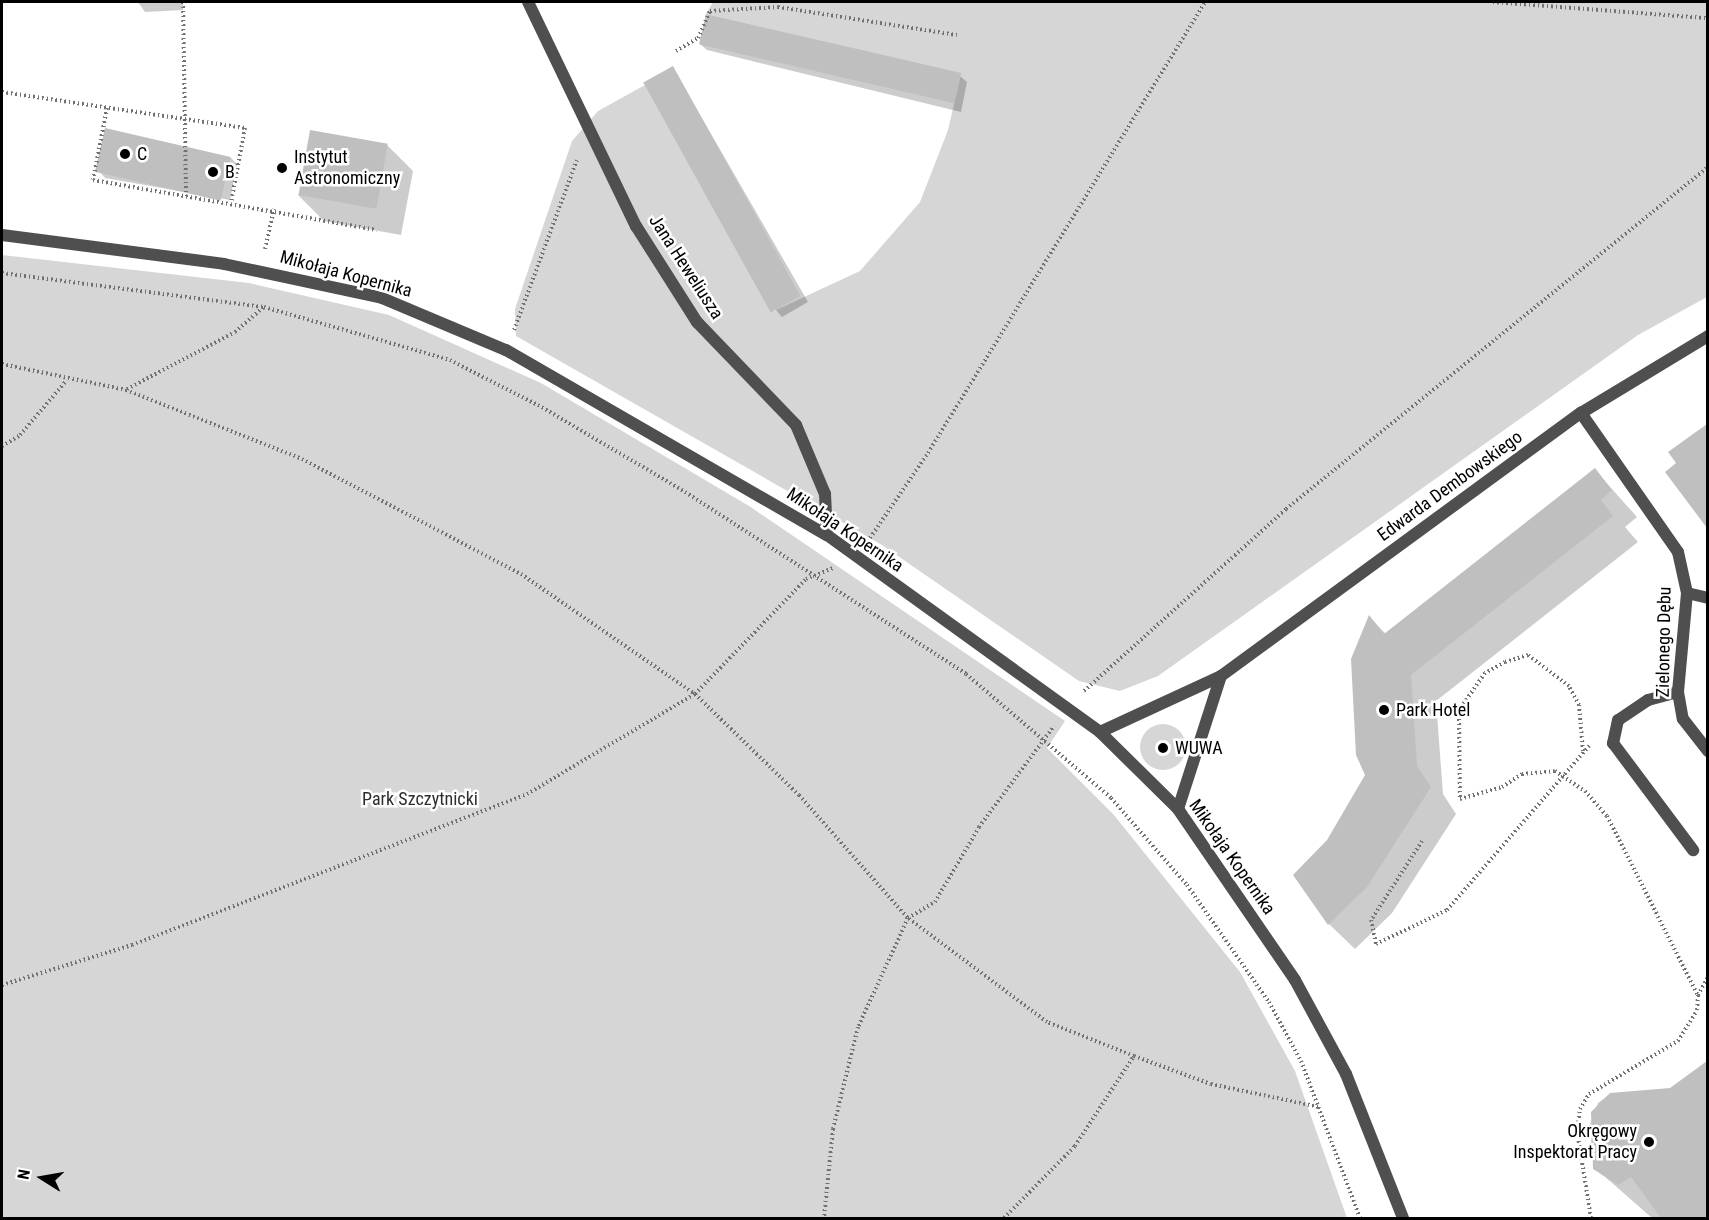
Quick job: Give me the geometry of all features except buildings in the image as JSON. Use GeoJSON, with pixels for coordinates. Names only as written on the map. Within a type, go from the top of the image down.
{"type":"FeatureCollection","features":[{"type":"Feature","properties":{"kind":"street","name":"Jana Heweliusza"},"geometry":{"type":"LineString","coordinates":[[528,2],[592,127],[636,226],[697,322],[796,425],[825,494],[827,535]]}},
{"type":"Feature","properties":{"kind":"street","name":"Mikołaja Kopernika"},"geometry":{"type":"LineString","coordinates":[[2,235],[260,270],[382,298],[506,350],[827,535],[1100,732],[1178,809],[1295,980],[1346,1074],[1403,1218]]}},
{"type":"Feature","properties":{"kind":"street","name":"Edwarda Dembowskiego"},"geometry":{"type":"LineString","coordinates":[[1100,732],[1221,676],[1581,413],[1707,336]]}},
{"type":"Feature","properties":{"kind":"street","name":"Zielonego Dębu"},"geometry":{"type":"LineString","coordinates":[[1581,413],[1674,545],[1687,593],[1678,692],[1683,719],[1707,751]]}},
{"type":"Feature","properties":{"kind":"street"},"geometry":{"type":"LineString","coordinates":[[1687,593],[1707,598]]}},
{"type":"Feature","properties":{"kind":"street"},"geometry":{"type":"LineString","coordinates":[[1178,809],[1221,676]]}},
{"type":"Feature","properties":{"kind":"street"},"geometry":{"type":"LineString","coordinates":[[1678,692],[1648,700],[1618,720],[1613,743],[1693,850]]}},
{"type":"Feature","properties":{"kind":"path"},"geometry":{"type":"LineString","coordinates":[[183,2],[186,196]]}},
{"type":"Feature","properties":{"kind":"path"},"geometry":{"type":"LineString","coordinates":[[2,985],[174,930],[527,794],[694,694],[806,579],[856,558],[928,453],[1205,2]]}},
{"type":"Feature","properties":{"kind":"path"},"geometry":{"type":"LineString","coordinates":[[1493,2],[1707,18]]}},
{"type":"Feature","properties":{"kind":"path"},"geometry":{"type":"LineString","coordinates":[[676,51],[698,38],[710,10],[766,7],[957,35]]}},
{"type":"Feature","properties":{"kind":"path"},"geometry":{"type":"LineString","coordinates":[[2,92],[245,128],[231,203]]}},
{"type":"Feature","properties":{"kind":"path"},"geometry":{"type":"LineString","coordinates":[[107,108],[93,180],[274,209],[377,230]]}},
{"type":"Feature","properties":{"kind":"path"},"geometry":{"type":"LineString","coordinates":[[506,350],[592,127]]}},
{"type":"Feature","properties":{"kind":"path"},"geometry":{"type":"LineString","coordinates":[[824,1218],[833,1129],[858,1027],[908,918],[935,902],[979,827],[1066,708],[1134,641],[1286,509],[1707,167]]}},
{"type":"Feature","properties":{"kind":"path"},"geometry":{"type":"LineString","coordinates":[[260,270],[274,209]]}},
{"type":"Feature","properties":{"kind":"path"},"geometry":{"type":"LineString","coordinates":[[2,273],[264,307],[450,360],[538,405],[819,574],[966,674],[1046,737],[1111,798],[1187,885],[1269,1002],[1319,1107],[1360,1218]]}},
{"type":"Feature","properties":{"kind":"path"},"geometry":{"type":"LineString","coordinates":[[126,390],[235,332],[264,307]]}},
{"type":"Feature","properties":{"kind":"path"},"geometry":{"type":"LineString","coordinates":[[2,364],[67,380],[126,390],[302,459],[510,569],[694,694],[799,795],[908,918],[1047,1022],[1211,1084],[1319,1107]]}},
{"type":"Feature","properties":{"kind":"path"},"geometry":{"type":"LineString","coordinates":[[2,446],[20,435],[67,380]]}},
{"type":"Feature","properties":{"kind":"path"},"geometry":{"type":"LineString","coordinates":[[1583,752],[1578,705],[1569,686],[1528,655],[1485,673],[1467,693],[1457,735],[1460,799],[1502,788],[1522,774],[1555,771],[1563,776],[1607,816],[1698,995]]}},
{"type":"Feature","properties":{"kind":"path"},"geometry":{"type":"LineString","coordinates":[[1422,841],[1371,920],[1376,945],[1448,910],[1583,752],[1618,720]]}},
{"type":"Feature","properties":{"kind":"path"},"geometry":{"type":"LineString","coordinates":[[1591,1218],[1577,1131],[1580,1108],[1589,1094],[1678,1041],[1697,1010],[1698,995],[1707,977]]}},
{"type":"Feature","properties":{"kind":"path"},"geometry":{"type":"LineString","coordinates":[[1004,1218],[1076,1146],[1134,1056]]}},
{"type":"Feature","properties":{"kind":"green space"},"geometry":{"type":"Polygon","coordinates":[[[713,2],[1707,2],[1707,297],[1638,335],[1158,676],[1120,691],[1079,681],[882,545],[516,336],[515,309],[572,141],[598,111],[645,85],[774,311],[860,271],[920,202],[948,130],[961,74],[706,14],[713,2]]]}},
{"type":"Feature","properties":{"kind":"green space","name":"Park Szczytnicki"},"geometry":{"type":"Polygon","coordinates":[[[2,255],[249,283],[389,315],[541,383],[749,506],[1065,721],[1047,748],[1114,815],[1240,972],[1295,1071],[1347,1218],[2,1218],[2,255]]]}},
{"type":"Feature","properties":{"kind":"green space"},"geometry":{"type":"Polygon","coordinates":[[[1163,724],[1179,731],[1186,747],[1179,763],[1163,770],[1147,763],[1140,747],[1147,731],[1163,724]]]}},
{"type":"Feature","properties":{"kind":"place","name":"C"},"geometry":{"type":"Point","coordinates":[125,154]}},
{"type":"Feature","properties":{"kind":"place","name":"Instytut Astronomiczny"},"geometry":{"type":"Point","coordinates":[282,168]}},
{"type":"Feature","properties":{"kind":"place","name":"B"},"geometry":{"type":"Point","coordinates":[213,172]}},
{"type":"Feature","properties":{"kind":"place","name":"Park Hotel"},"geometry":{"type":"Point","coordinates":[1384,710]}},
{"type":"Feature","properties":{"kind":"place","name":"WUWA"},"geometry":{"type":"Point","coordinates":[1163,748]}},
{"type":"Feature","properties":{"kind":"place","name":"Okręgowy Inspektorat Pracy"},"geometry":{"type":"Point","coordinates":[1649,1142]}}]}
